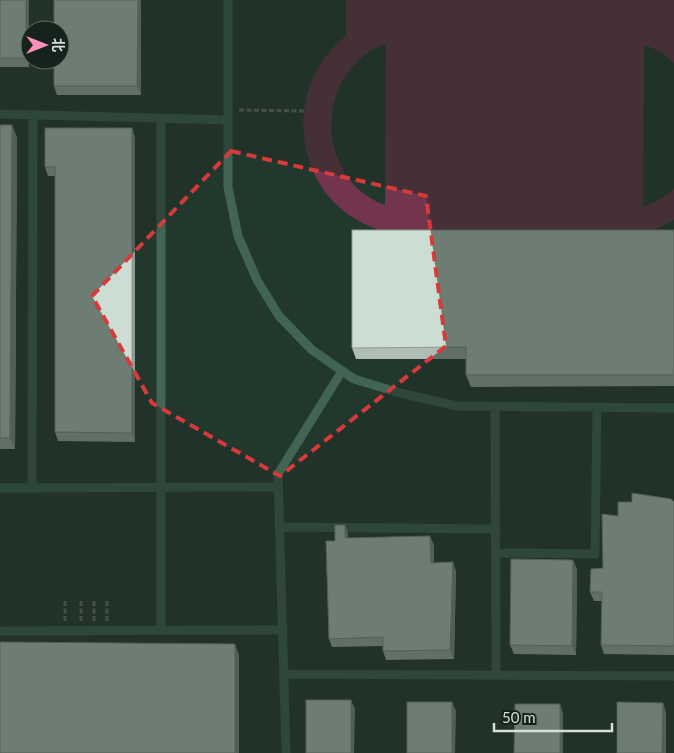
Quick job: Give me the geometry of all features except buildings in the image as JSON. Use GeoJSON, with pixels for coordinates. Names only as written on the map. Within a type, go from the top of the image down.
{"type":"FeatureCollection","features":[{"type":"Feature","properties":{"kind":"lane"},"geometry":{"type":"LineString","coordinates":[[228,0],[228,187],[238,236],[257,280],[279,316],[312,350],[354,379],[400,393],[457,406],[674,408]]}},
{"type":"Feature","properties":{"kind":"lane"},"geometry":{"type":"LineString","coordinates":[[0,114],[228,120]]}},
{"type":"Feature","properties":{"kind":"lane"},"geometry":{"type":"LineString","coordinates":[[32,115],[32,488]]}},
{"type":"Feature","properties":{"kind":"lane"},"geometry":{"type":"LineString","coordinates":[[161,118],[161,630]]}},
{"type":"Feature","properties":{"kind":"lane"},"geometry":{"type":"LineString","coordinates":[[286,753],[278,474],[342,371]]}},
{"type":"Feature","properties":{"kind":"lane"},"geometry":{"type":"LineString","coordinates":[[495,406],[496,675]]}},
{"type":"Feature","properties":{"kind":"lane"},"geometry":{"type":"LineString","coordinates":[[496,553],[595,554],[597,408]]}},
{"type":"Feature","properties":{"kind":"lane"},"geometry":{"type":"LineString","coordinates":[[0,488],[278,487]]}},
{"type":"Feature","properties":{"kind":"lane"},"geometry":{"type":"LineString","coordinates":[[280,527],[496,530]]}},
{"type":"Feature","properties":{"kind":"lane"},"geometry":{"type":"LineString","coordinates":[[0,631],[283,630]]}},
{"type":"Feature","properties":{"kind":"lane"},"geometry":{"type":"LineString","coordinates":[[284,674],[674,676]]}},
{"type":"Feature","properties":{"kind":"path"},"geometry":{"type":"LineString","coordinates":[[228,110],[304,111]]}},
{"type":"Feature","properties":{"kind":"highlighted area"},"geometry":{"type":"Polygon","coordinates":[[[231,151],[426,196],[446,346],[280,476],[152,403],[92,296],[231,151]]]}},
{"type":"Feature","properties":{"kind":"shaded area"},"geometry":{"type":"Polygon","coordinates":[[[0,0],[674,0],[674,753],[0,753],[0,0]]]}},
{"type":"Feature","properties":{"kind":"shaded area"},"geometry":{"type":"Polygon","coordinates":[[[346,0],[674,0],[674,63],[660,51],[644,45],[643,207],[659,200],[674,189],[674,220],[652,231],[381,231],[359,221],[339,207],[323,188],[311,167],[305,144],[304,120],[307,96],[315,74],[328,53],[346,36],[346,0]],[[386,44],[375,48],[364,56],[343,79],[335,99],[331,120],[333,141],[339,161],[350,180],[365,195],[385,205],[386,44]]]}}]}
